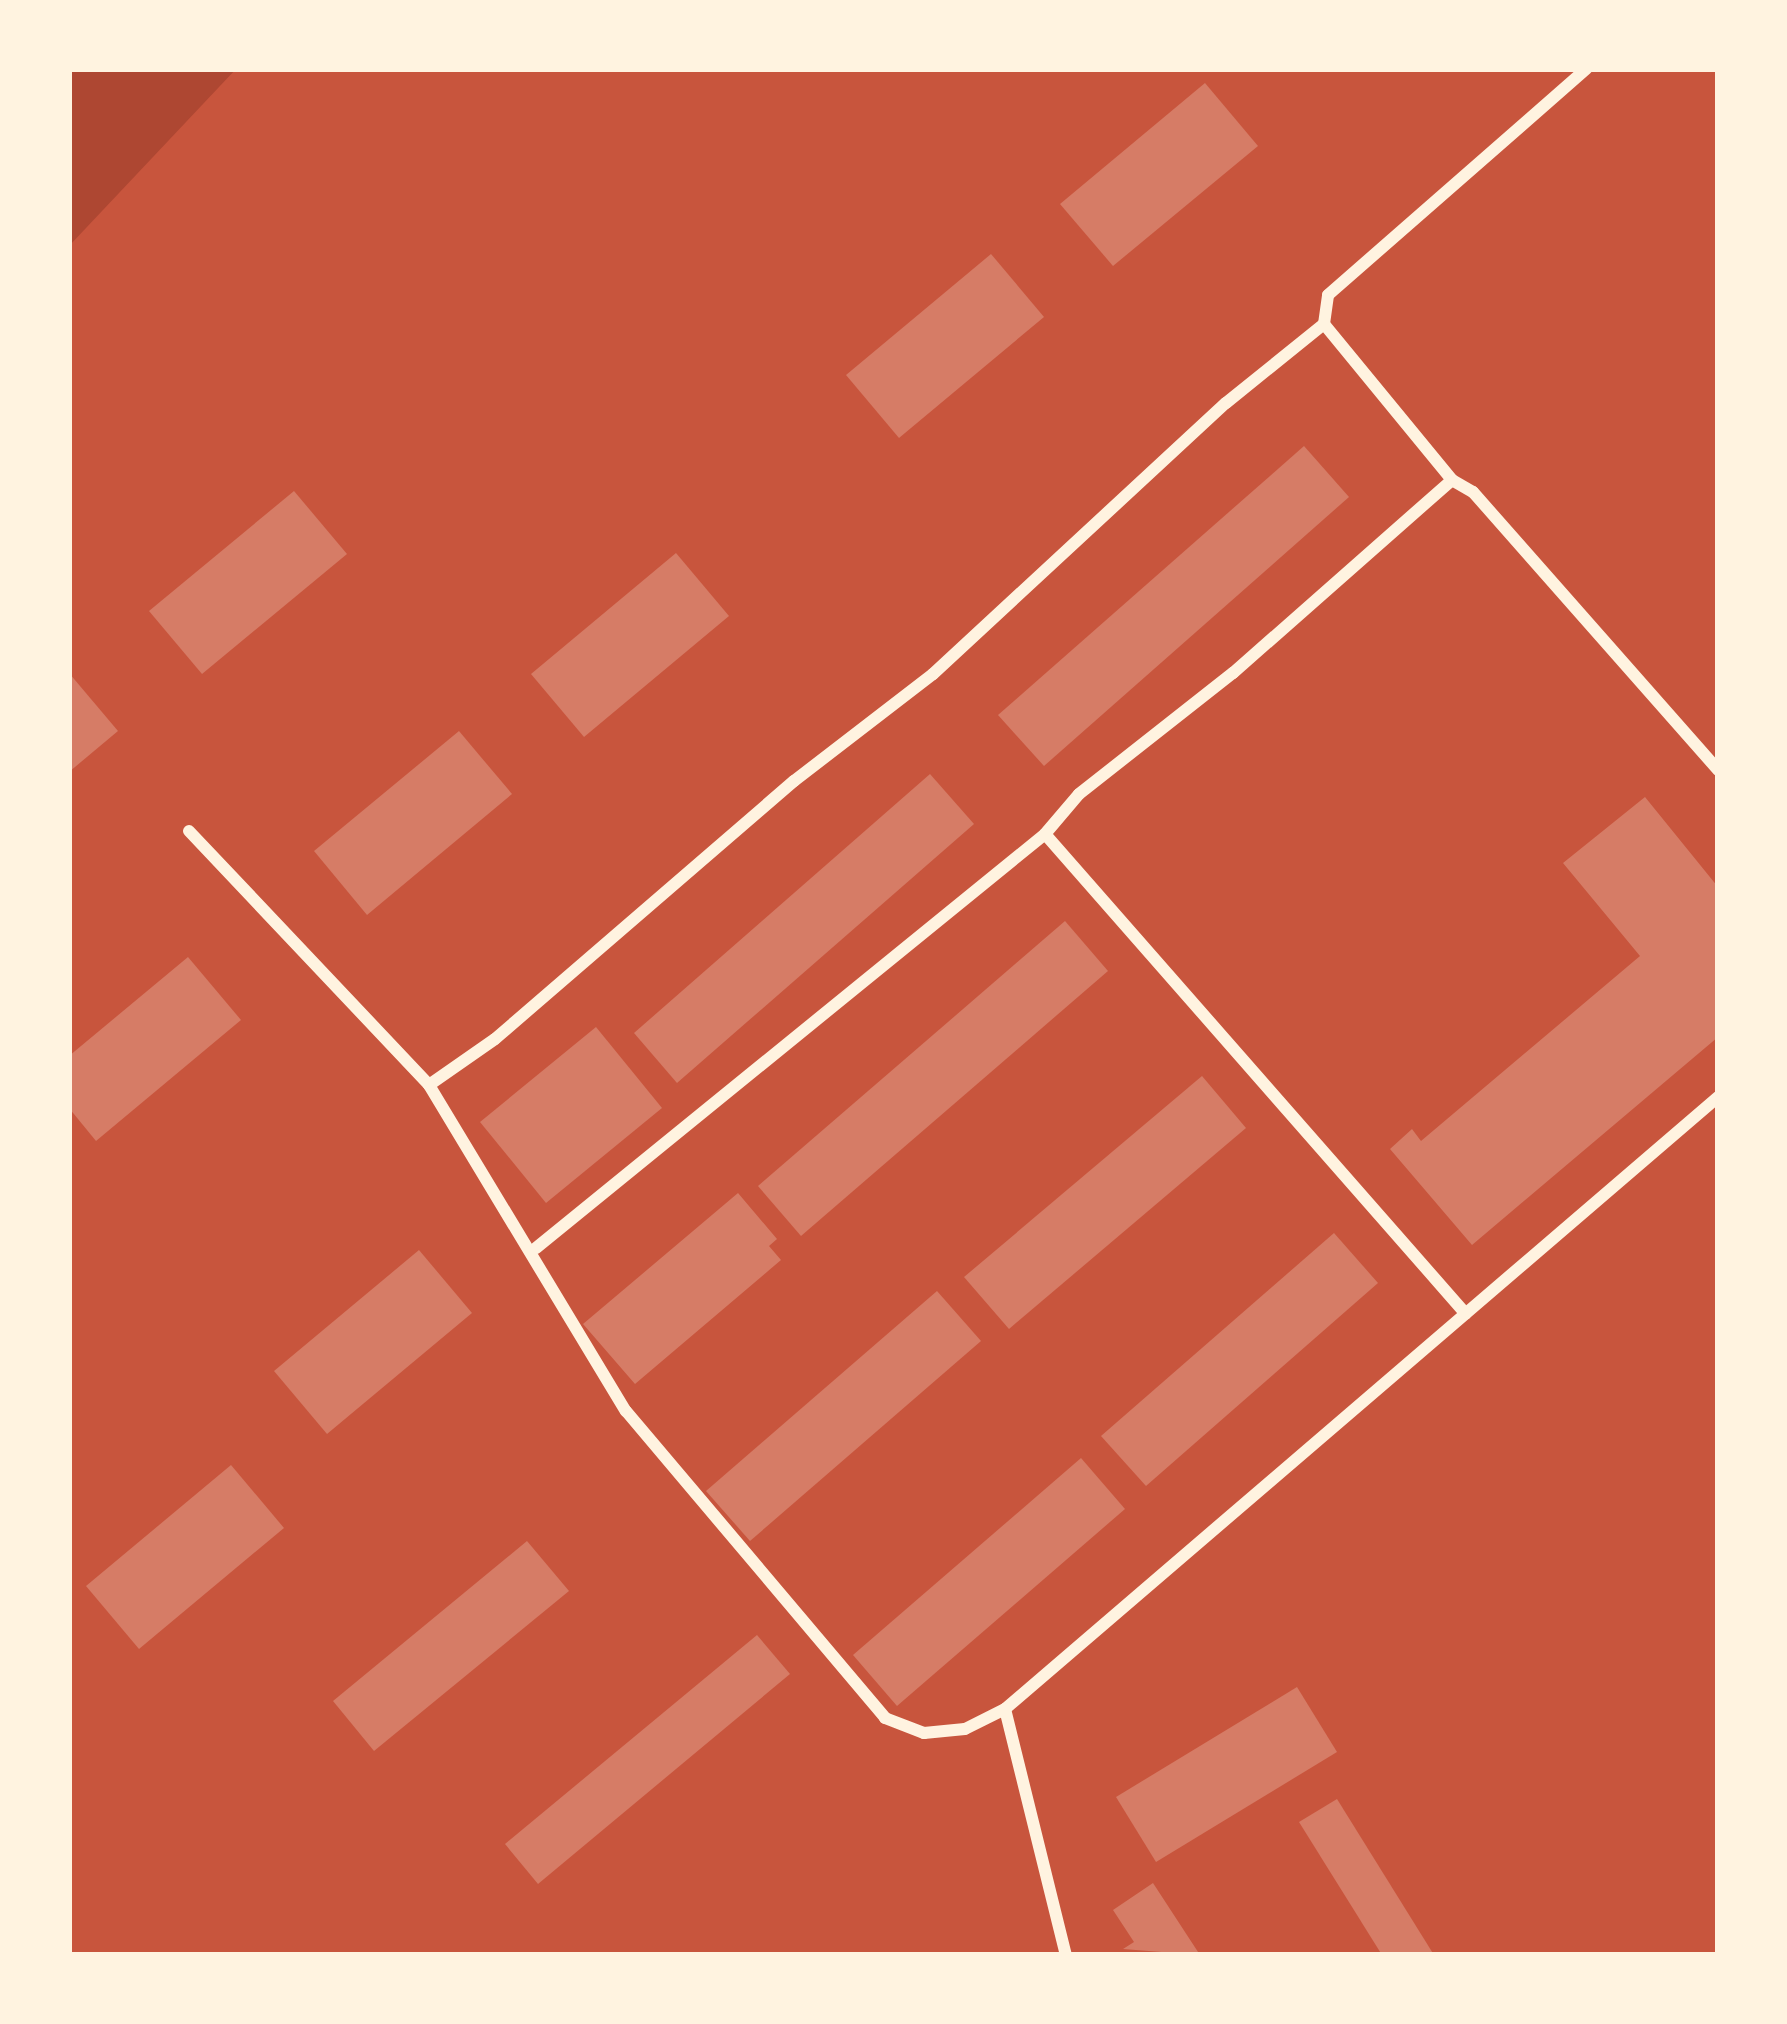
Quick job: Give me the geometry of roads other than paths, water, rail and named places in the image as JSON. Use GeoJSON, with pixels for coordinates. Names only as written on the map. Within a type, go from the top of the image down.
{"type":"FeatureCollection","features":[{"type":"Feature","properties":{"kind":"street"},"geometry":{"type":"LineString","coordinates":[[429,1085],[496,1039],[794,781],[933,674],[1226,404],[1324,325],[1328,295],[1586,69]]}},
{"type":"Feature","properties":{"kind":"street"},"geometry":{"type":"LineString","coordinates":[[1324,325],[1452,480],[1473,492],[1718,770]]}},
{"type":"Feature","properties":{"kind":"street"},"geometry":{"type":"LineString","coordinates":[[536,1248],[1046,834],[1078,794],[1233,673],[1452,480]]}},
{"type":"Feature","properties":{"kind":"street"},"geometry":{"type":"LineString","coordinates":[[189,831],[429,1085],[626,1411],[885,1718],[924,1732],[965,1729],[1005,1709],[1718,1097]]}},
{"type":"Feature","properties":{"kind":"street"},"geometry":{"type":"LineString","coordinates":[[1046,834],[1466,1314]]}},
{"type":"Feature","properties":{"kind":"street"},"geometry":{"type":"LineString","coordinates":[[1005,1709],[1066,1955]]}}]}
